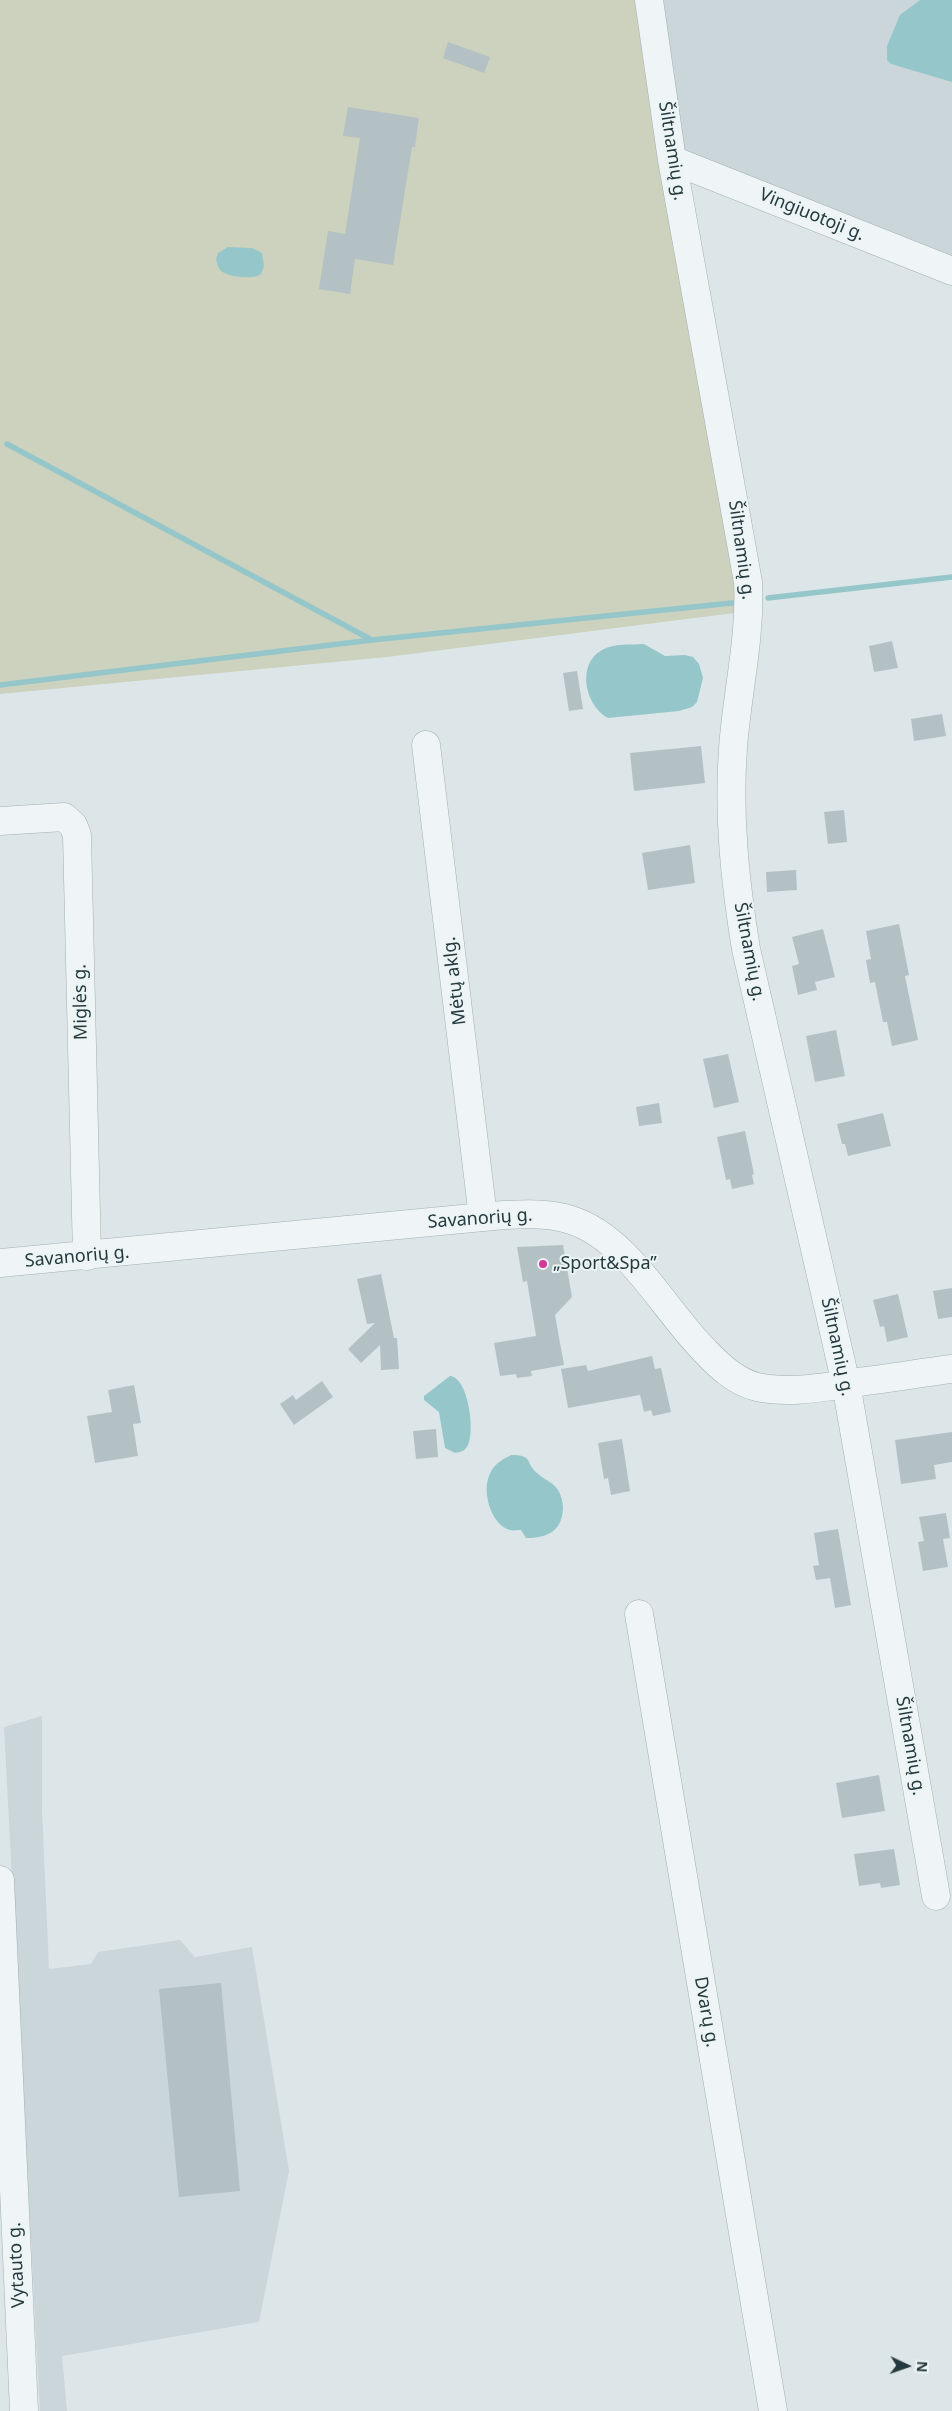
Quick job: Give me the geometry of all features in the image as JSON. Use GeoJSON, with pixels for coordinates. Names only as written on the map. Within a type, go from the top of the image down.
{"type":"FeatureCollection","features":[{"type":"Feature","properties":{"kind":"street","name":"Šiltnamių g."},"geometry":{"type":"LineString","coordinates":[[649,0],[672,160],[748,582],[750,611],[733,749],[732,845],[737,892],[749,958],[846,1384],[936,1896]]}},
{"type":"Feature","properties":{"kind":"street","name":"Vingiuotoji g."},"geometry":{"type":"LineString","coordinates":[[672,160],[952,271]]}},
{"type":"Feature","properties":{"kind":"street","name":"Mėtų aklg."},"geometry":{"type":"LineString","coordinates":[[426,744],[483,1217]]}},
{"type":"Feature","properties":{"kind":"street","name":"Miglės g."},"geometry":{"type":"LineString","coordinates":[[0,822],[64,817],[73,825],[78,836],[87,1256]]}},
{"type":"Feature","properties":{"kind":"street","name":"Savanorių g."},"geometry":{"type":"LineString","coordinates":[[0,1264],[483,1217],[541,1214],[572,1220],[599,1233],[622,1252],[696,1343],[716,1363],[733,1376],[755,1386],[806,1390],[952,1368]]}},
{"type":"Feature","properties":{"kind":"street","name":"Dvarų g."},"geometry":{"type":"LineString","coordinates":[[639,1614],[773,2411]]}},
{"type":"Feature","properties":{"kind":"street","name":"Vytauto g."},"geometry":{"type":"LineString","coordinates":[[0,1880],[24,2411]]}},
{"type":"Feature","properties":{"kind":"shaded area"},"geometry":{"type":"Polygon","coordinates":[[[649,0],[952,0],[952,260],[672,160],[649,0]]]}},
{"type":"Feature","properties":{"kind":"shaded area"},"geometry":{"type":"Polygon","coordinates":[[[42,1716],[42,1809],[49,1969],[91,1964],[98,1952],[180,1940],[195,1957],[252,1947],[289,2171],[259,2322],[62,2356],[67,2411],[40,2411],[4,1727],[42,1716]]]}},
{"type":"Feature","properties":{"kind":"green space"},"geometry":{"type":"Polygon","coordinates":[[[0,0],[649,0],[750,611],[387,657],[0,694],[0,0]]]}},
{"type":"Feature","properties":{"kind":"water"},"geometry":{"type":"Polygon","coordinates":[[[920,0],[952,0],[952,82],[891,64],[887,60],[887,46],[900,15],[920,0]]]}},
{"type":"Feature","properties":{"kind":"water"},"geometry":{"type":"Polygon","coordinates":[[[228,247],[252,248],[262,253],[264,266],[261,274],[253,277],[241,277],[229,275],[221,271],[216,259],[218,253],[228,247]]]}},
{"type":"Feature","properties":{"kind":"water"},"geometry":{"type":"Polygon","coordinates":[[[644,644],[665,656],[685,655],[693,657],[699,664],[703,678],[697,702],[692,707],[679,711],[608,718],[600,712],[589,695],[586,675],[589,665],[594,656],[607,648],[617,645],[644,644]]]}},
{"type":"Feature","properties":{"kind":"water"},"geometry":{"type":"Polygon","coordinates":[[[450,1376],[457,1379],[466,1395],[471,1429],[466,1449],[455,1453],[445,1448],[439,1412],[424,1400],[424,1396],[450,1376]]]}},
{"type":"Feature","properties":{"kind":"water"},"geometry":{"type":"Polygon","coordinates":[[[511,1455],[526,1458],[533,1469],[553,1485],[560,1494],[563,1506],[562,1516],[557,1528],[547,1535],[526,1538],[521,1530],[511,1530],[503,1527],[493,1515],[487,1490],[489,1476],[498,1463],[511,1455]]]}},
{"type":"Feature","properties":{"kind":"building"},"geometry":{"type":"Polygon","coordinates":[[[448,42],[490,57],[484,73],[443,58],[448,42]]]}},
{"type":"Feature","properties":{"kind":"building"},"geometry":{"type":"Polygon","coordinates":[[[348,107],[419,118],[415,147],[412,147],[393,265],[355,259],[350,294],[319,289],[328,231],[345,234],[360,138],[343,136],[348,107]]]}},
{"type":"Feature","properties":{"kind":"building"},"geometry":{"type":"Polygon","coordinates":[[[892,641],[898,668],[874,672],[869,646],[892,641]]]}},
{"type":"Feature","properties":{"kind":"building"},"geometry":{"type":"Polygon","coordinates":[[[577,671],[583,709],[569,711],[563,673],[577,671]]]}},
{"type":"Feature","properties":{"kind":"building"},"geometry":{"type":"Polygon","coordinates":[[[942,714],[946,736],[914,741],[911,719],[942,714]]]}},
{"type":"Feature","properties":{"kind":"building"},"geometry":{"type":"Polygon","coordinates":[[[701,746],[705,783],[634,791],[630,753],[701,746]]]}},
{"type":"Feature","properties":{"kind":"building"},"geometry":{"type":"Polygon","coordinates":[[[844,810],[847,842],[828,844],[824,812],[844,810]]]}},
{"type":"Feature","properties":{"kind":"building"},"geometry":{"type":"Polygon","coordinates":[[[690,845],[695,883],[648,890],[642,853],[690,845]]]}},
{"type":"Feature","properties":{"kind":"building"},"geometry":{"type":"Polygon","coordinates":[[[796,870],[797,890],[767,892],[766,872],[796,870]]]}},
{"type":"Feature","properties":{"kind":"building"},"geometry":{"type":"Polygon","coordinates":[[[899,924],[909,975],[905,976],[918,1040],[892,1046],[887,1022],[883,1022],[875,982],[870,983],[866,960],[871,959],[866,931],[899,924]]]}},
{"type":"Feature","properties":{"kind":"building"},"geometry":{"type":"Polygon","coordinates":[[[823,929],[835,977],[815,982],[817,990],[798,995],[792,966],[799,964],[792,937],[823,929]]]}},
{"type":"Feature","properties":{"kind":"building"},"geometry":{"type":"Polygon","coordinates":[[[836,1030],[845,1076],[815,1082],[806,1036],[836,1030]]]}},
{"type":"Feature","properties":{"kind":"building"},"geometry":{"type":"Polygon","coordinates":[[[728,1054],[739,1102],[714,1108],[703,1059],[728,1054]]]}},
{"type":"Feature","properties":{"kind":"building"},"geometry":{"type":"Polygon","coordinates":[[[659,1103],[662,1123],[639,1126],[636,1107],[659,1103]]]}},
{"type":"Feature","properties":{"kind":"building"},"geometry":{"type":"Polygon","coordinates":[[[883,1113],[891,1146],[848,1156],[845,1144],[842,1144],[837,1124],[883,1113]]]}},
{"type":"Feature","properties":{"kind":"building"},"geometry":{"type":"Polygon","coordinates":[[[745,1131],[754,1174],[752,1175],[754,1184],[732,1189],[730,1179],[726,1180],[717,1137],[745,1131]]]}},
{"type":"Feature","properties":{"kind":"building"},"geometry":{"type":"Polygon","coordinates":[[[563,1245],[572,1297],[555,1315],[564,1365],[531,1371],[532,1376],[517,1378],[516,1374],[500,1376],[494,1343],[536,1336],[527,1281],[523,1282],[517,1247],[563,1245]]]}},
{"type":"Feature","properties":{"kind":"building"},"geometry":{"type":"Polygon","coordinates":[[[381,1274],[394,1338],[397,1338],[399,1369],[381,1370],[380,1345],[361,1363],[348,1349],[375,1323],[367,1324],[357,1279],[381,1274]]]}},
{"type":"Feature","properties":{"kind":"building"},"geometry":{"type":"Polygon","coordinates":[[[952,1288],[952,1317],[938,1319],[933,1291],[952,1288]]]}},
{"type":"Feature","properties":{"kind":"building"},"geometry":{"type":"Polygon","coordinates":[[[898,1294],[908,1337],[887,1342],[884,1326],[880,1327],[873,1300],[898,1294]]]}},
{"type":"Feature","properties":{"kind":"building"},"geometry":{"type":"Polygon","coordinates":[[[652,1356],[655,1369],[661,1368],[671,1412],[653,1416],[651,1410],[644,1412],[640,1395],[568,1408],[561,1369],[586,1365],[588,1371],[652,1356]]]}},
{"type":"Feature","properties":{"kind":"building"},"geometry":{"type":"Polygon","coordinates":[[[322,1381],[333,1397],[294,1425],[280,1404],[293,1395],[296,1400],[322,1381]]]}},
{"type":"Feature","properties":{"kind":"building"},"geometry":{"type":"Polygon","coordinates":[[[134,1385],[141,1423],[133,1424],[138,1456],[95,1463],[87,1416],[112,1412],[108,1390],[134,1385]]]}},
{"type":"Feature","properties":{"kind":"building"},"geometry":{"type":"Polygon","coordinates":[[[436,1429],[438,1457],[416,1459],[413,1431],[436,1429]]]}},
{"type":"Feature","properties":{"kind":"building"},"geometry":{"type":"Polygon","coordinates":[[[952,1432],[952,1462],[934,1465],[936,1479],[901,1484],[895,1440],[952,1432]]]}},
{"type":"Feature","properties":{"kind":"building"},"geometry":{"type":"Polygon","coordinates":[[[622,1439],[630,1491],[611,1495],[608,1478],[604,1479],[598,1443],[622,1439]]]}},
{"type":"Feature","properties":{"kind":"building"},"geometry":{"type":"Polygon","coordinates":[[[946,1513],[950,1538],[943,1539],[948,1567],[923,1571],[918,1542],[924,1541],[919,1517],[946,1513]]]}},
{"type":"Feature","properties":{"kind":"building"},"geometry":{"type":"Polygon","coordinates":[[[838,1529],[851,1605],[835,1608],[830,1578],[816,1580],[813,1566],[819,1565],[814,1533],[838,1529]]]}},
{"type":"Feature","properties":{"kind":"building"},"geometry":{"type":"Polygon","coordinates":[[[879,1775],[885,1811],[842,1818],[836,1783],[879,1775]]]}},
{"type":"Feature","properties":{"kind":"building"},"geometry":{"type":"Polygon","coordinates":[[[894,1849],[900,1885],[881,1888],[880,1883],[859,1886],[854,1854],[894,1849]]]}},
{"type":"Feature","properties":{"kind":"building"},"geometry":{"type":"Polygon","coordinates":[[[221,1983],[240,2191],[179,2197],[159,1989],[221,1983]]]}},
{"type":"Feature","properties":{"kind":"waterway"},"geometry":{"type":"LineString","coordinates":[[7,444],[372,640],[732,603]]}},
{"type":"Feature","properties":{"kind":"waterway"},"geometry":{"type":"LineString","coordinates":[[768,598],[952,577]]}},
{"type":"Feature","properties":{"kind":"waterway"},"geometry":{"type":"LineString","coordinates":[[0,685],[372,640]]}},
{"type":"Feature","properties":{"kind":"place","name":"„Sport&Spa”"},"geometry":{"type":"Point","coordinates":[543,1264]}}]}
